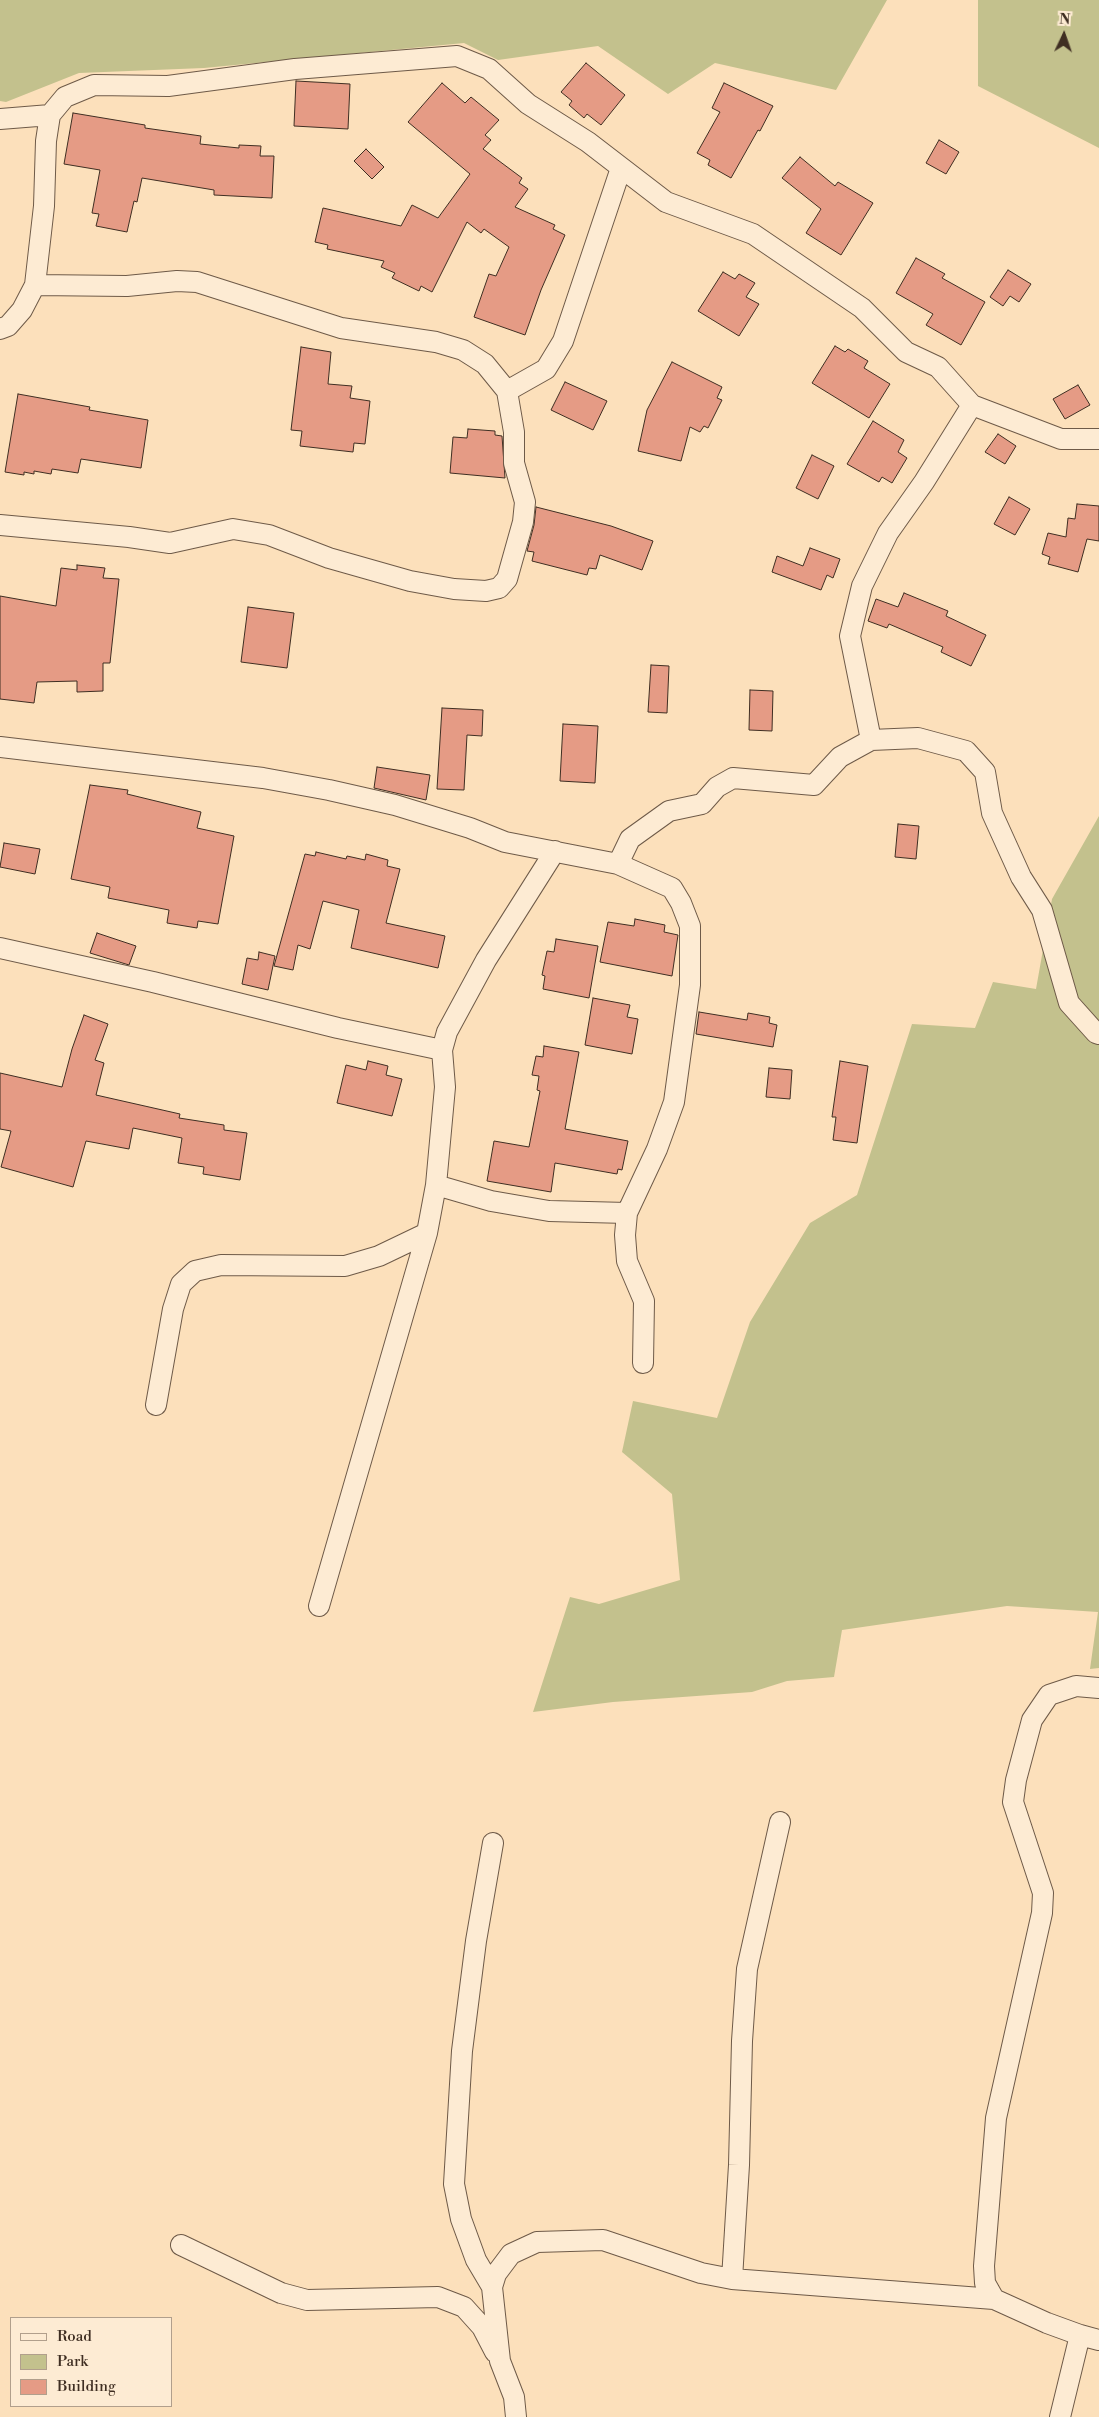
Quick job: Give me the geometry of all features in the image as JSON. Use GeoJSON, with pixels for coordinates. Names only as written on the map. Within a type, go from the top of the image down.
{"type":"FeatureCollection","features":[{"type":"Feature","properties":{"kind":"street"},"geometry":{"type":"LineString","coordinates":[[0,334],[22,310],[35,285],[44,206],[46,141],[50,116],[66,97],[94,85],[168,86],[295,69],[457,56],[489,69],[528,104],[588,142],[666,202],[753,234],[862,308],[906,352],[938,367],[972,405],[1061,439],[1099,439]]}},
{"type":"Feature","properties":{"kind":"street"},"geometry":{"type":"LineString","coordinates":[[0,119],[50,116]]}},
{"type":"Feature","properties":{"kind":"street"},"geometry":{"type":"LineString","coordinates":[[507,391],[546,369],[562,341],[621,168]]}},
{"type":"Feature","properties":{"kind":"street"},"geometry":{"type":"LineString","coordinates":[[0,525],[129,536],[170,543],[232,529],[269,535],[329,558],[410,581],[454,589],[486,591],[499,588],[507,579],[523,522],[525,502],[514,463],[514,432],[507,391],[485,364],[463,350],[436,342],[341,328],[197,282],[177,281],[127,286],[35,285]]}},
{"type":"Feature","properties":{"kind":"street"},"geometry":{"type":"LineString","coordinates":[[871,740],[850,636],[862,586],[888,532],[924,482],[972,405]]}},
{"type":"Feature","properties":{"kind":"street"},"geometry":{"type":"LineString","coordinates":[[618,864],[630,839],[669,811],[702,804],[717,787],[733,778],[814,784],[840,757],[871,740],[918,738],[966,751],[985,772],[992,814],[1020,877],[1042,910],[1069,1003],[1099,1034]]}},
{"type":"Feature","properties":{"kind":"street"},"geometry":{"type":"LineString","coordinates":[[0,747],[263,778],[329,790],[395,805],[470,828],[505,842],[618,864],[672,888],[682,903],[690,926],[690,985],[674,1102],[657,1149],[627,1213],[624,1235],[627,1261],[641,1289],[644,1302],[643,1363]]}},
{"type":"Feature","properties":{"kind":"street"},"geometry":{"type":"LineString","coordinates":[[319,1606],[427,1233],[436,1185],[445,1087],[442,1050],[446,1032],[486,960],[555,851]]}},
{"type":"Feature","properties":{"kind":"street"},"geometry":{"type":"LineString","coordinates":[[0,948],[153,982],[338,1028],[442,1050]]}},
{"type":"Feature","properties":{"kind":"street"},"geometry":{"type":"LineString","coordinates":[[436,1185],[491,1201],[549,1211],[627,1213]]}},
{"type":"Feature","properties":{"kind":"street"},"geometry":{"type":"LineString","coordinates":[[156,1405],[173,1309],[181,1284],[195,1271],[221,1265],[345,1266],[379,1256],[427,1233]]}},
{"type":"Feature","properties":{"kind":"street"},"geometry":{"type":"LineString","coordinates":[[994,2299],[985,2283],[984,2266],[996,2118],[1042,1912],[1043,1893],[1013,1802],[1016,1780],[1032,1720],[1049,1695],[1076,1686],[1099,1688]]}},
{"type":"Feature","properties":{"kind":"street"},"geometry":{"type":"LineString","coordinates":[[732,2279],[739,2166],[742,2041],[747,1969],[780,1822]]}},
{"type":"Feature","properties":{"kind":"street"},"geometry":{"type":"LineString","coordinates":[[493,1843],[476,1941],[462,2050],[454,2184],[461,2219],[473,2252],[492,2287],[500,2361]]}},
{"type":"Feature","properties":{"kind":"street"},"geometry":{"type":"LineString","coordinates":[[492,2287],[496,2274],[511,2254],[537,2242],[603,2240],[701,2273],[732,2279],[994,2299],[1046,2323],[1089,2338],[1060,2417]]}},
{"type":"Feature","properties":{"kind":"street"},"geometry":{"type":"LineString","coordinates":[[181,2246],[281,2293],[307,2300],[438,2297],[464,2307],[482,2327],[500,2361],[514,2397],[516,2417]]}},
{"type":"Feature","properties":{"kind":"green space"},"geometry":{"type":"Polygon","coordinates":[[[0,0],[887,0],[836,90],[715,63],[668,94],[598,46],[498,60],[464,43],[204,68],[79,73],[6,102],[0,101],[0,0]]]}},
{"type":"Feature","properties":{"kind":"green space"},"geometry":{"type":"Polygon","coordinates":[[[978,0],[1099,0],[1099,148],[978,86],[978,0]]]}},
{"type":"Feature","properties":{"kind":"green space"},"geometry":{"type":"Polygon","coordinates":[[[1099,816],[1099,1668],[1090,1669],[1098,1612],[1007,1606],[842,1630],[834,1677],[787,1681],[752,1692],[613,1702],[533,1712],[570,1597],[599,1604],[680,1580],[672,1494],[622,1452],[633,1401],[717,1418],[750,1322],[810,1223],[857,1195],[912,1024],[975,1028],[993,982],[1036,989],[1052,899],[1099,816]]]}},
{"type":"Feature","properties":{"kind":"building"},"geometry":{"type":"Polygon","coordinates":[[[586,63],[625,95],[601,125],[587,114],[584,118],[569,105],[572,101],[561,92],[586,63]]]}},
{"type":"Feature","properties":{"kind":"building"},"geometry":{"type":"Polygon","coordinates":[[[296,81],[350,84],[348,129],[294,126],[296,81]]]}},
{"type":"Feature","properties":{"kind":"building"},"geometry":{"type":"Polygon","coordinates":[[[442,83],[465,103],[471,97],[499,120],[485,135],[491,140],[483,149],[522,178],[519,183],[528,189],[515,207],[555,225],[553,229],[565,235],[541,290],[525,335],[474,317],[489,274],[496,276],[509,247],[484,229],[481,233],[467,222],[432,292],[421,286],[419,291],[392,278],[395,273],[381,267],[384,261],[327,249],[328,245],[315,242],[323,208],[401,226],[412,205],[438,218],[470,174],[408,122],[442,83]]]}},
{"type":"Feature","properties":{"kind":"building"},"geometry":{"type":"Polygon","coordinates":[[[724,83],[773,106],[731,178],[708,165],[710,160],[697,153],[720,112],[712,108],[724,83]]]}},
{"type":"Feature","properties":{"kind":"building"},"geometry":{"type":"Polygon","coordinates":[[[73,113],[145,125],[145,128],[201,136],[200,144],[239,148],[239,145],[261,146],[260,156],[274,156],[272,198],[214,195],[214,190],[142,178],[137,202],[134,201],[127,232],[96,226],[99,214],[92,213],[100,170],[64,164],[73,113]]]}},
{"type":"Feature","properties":{"kind":"building"},"geometry":{"type":"Polygon","coordinates":[[[939,140],[959,152],[946,174],[926,163],[939,140]]]}},
{"type":"Feature","properties":{"kind":"building"},"geometry":{"type":"Polygon","coordinates":[[[366,149],[384,167],[372,179],[354,161],[366,149]]]}},
{"type":"Feature","properties":{"kind":"building"},"geometry":{"type":"Polygon","coordinates":[[[800,157],[835,186],[838,182],[873,203],[841,255],[806,233],[821,209],[782,178],[800,157]]]}},
{"type":"Feature","properties":{"kind":"building"},"geometry":{"type":"Polygon","coordinates":[[[916,258],[945,274],[942,278],[985,302],[961,345],[926,325],[933,314],[896,293],[916,258]]]}},
{"type":"Feature","properties":{"kind":"building"},"geometry":{"type":"Polygon","coordinates":[[[1008,270],[1031,284],[1019,302],[1010,296],[1003,306],[990,297],[1008,270]]]}},
{"type":"Feature","properties":{"kind":"building"},"geometry":{"type":"Polygon","coordinates":[[[723,272],[735,279],[739,274],[755,283],[746,297],[759,304],[739,336],[698,311],[723,272]]]}},
{"type":"Feature","properties":{"kind":"building"},"geometry":{"type":"Polygon","coordinates":[[[835,346],[845,352],[848,349],[868,361],[864,368],[890,384],[869,418],[812,383],[835,346]]]}},
{"type":"Feature","properties":{"kind":"building"},"geometry":{"type":"Polygon","coordinates":[[[301,347],[331,352],[328,384],[352,386],[350,398],[370,401],[365,444],[354,443],[353,452],[300,446],[302,431],[291,430],[301,347]]]}},
{"type":"Feature","properties":{"kind":"building"},"geometry":{"type":"Polygon","coordinates":[[[672,362],[722,387],[717,398],[722,400],[708,428],[704,426],[700,432],[690,427],[681,461],[638,451],[647,410],[672,362]]]}},
{"type":"Feature","properties":{"kind":"building"},"geometry":{"type":"Polygon","coordinates":[[[565,382],[607,401],[593,430],[551,410],[565,382]]]}},
{"type":"Feature","properties":{"kind":"building"},"geometry":{"type":"Polygon","coordinates":[[[1078,385],[1090,405],[1065,419],[1053,399],[1078,385]]]}},
{"type":"Feature","properties":{"kind":"building"},"geometry":{"type":"Polygon","coordinates":[[[18,394],[90,407],[89,410],[148,420],[141,468],[81,459],[78,473],[52,469],[51,474],[34,471],[34,474],[24,472],[24,475],[5,472],[18,394]]]}},
{"type":"Feature","properties":{"kind":"building"},"geometry":{"type":"Polygon","coordinates":[[[873,421],[904,440],[898,452],[907,458],[892,483],[882,477],[879,482],[847,464],[873,421]]]}},
{"type":"Feature","properties":{"kind":"building"},"geometry":{"type":"Polygon","coordinates":[[[468,429],[495,431],[495,435],[502,436],[505,478],[450,473],[453,437],[467,438],[468,429]]]}},
{"type":"Feature","properties":{"kind":"building"},"geometry":{"type":"Polygon","coordinates":[[[998,434],[1016,446],[1005,464],[985,452],[998,434]]]}},
{"type":"Feature","properties":{"kind":"building"},"geometry":{"type":"Polygon","coordinates":[[[812,455],[834,466],[818,499],[796,488],[812,455]]]}},
{"type":"Feature","properties":{"kind":"building"},"geometry":{"type":"Polygon","coordinates":[[[1009,497],[1030,509],[1015,535],[994,524],[1009,497]]]}},
{"type":"Feature","properties":{"kind":"building"},"geometry":{"type":"Polygon","coordinates":[[[1077,504],[1099,506],[1099,541],[1087,539],[1078,572],[1048,564],[1050,557],[1042,554],[1048,533],[1066,537],[1068,518],[1075,519],[1077,504]]]}},
{"type":"Feature","properties":{"kind":"building"},"geometry":{"type":"Polygon","coordinates":[[[536,507],[611,526],[653,541],[642,570],[600,555],[596,569],[589,568],[587,575],[532,561],[534,552],[527,551],[534,525],[536,507]]]}},
{"type":"Feature","properties":{"kind":"building"},"geometry":{"type":"Polygon","coordinates":[[[810,548],[840,559],[833,578],[827,575],[821,590],[772,572],[777,556],[803,566],[810,548]]]}},
{"type":"Feature","properties":{"kind":"building"},"geometry":{"type":"Polygon","coordinates":[[[77,565],[105,568],[103,578],[119,579],[110,663],[103,663],[103,691],[77,692],[77,681],[37,682],[34,703],[0,699],[0,596],[56,606],[61,568],[77,570],[77,565]]]}},
{"type":"Feature","properties":{"kind":"building"},"geometry":{"type":"Polygon","coordinates":[[[904,593],[948,611],[946,616],[986,635],[971,666],[941,652],[943,647],[889,624],[887,628],[868,621],[876,599],[898,607],[904,593]]]}},
{"type":"Feature","properties":{"kind":"building"},"geometry":{"type":"Polygon","coordinates":[[[248,607],[294,613],[287,668],[241,662],[248,607]]]}},
{"type":"Feature","properties":{"kind":"building"},"geometry":{"type":"Polygon","coordinates":[[[651,665],[669,666],[667,713],[648,712],[651,665]]]}},
{"type":"Feature","properties":{"kind":"building"},"geometry":{"type":"Polygon","coordinates":[[[750,690],[773,691],[772,731],[749,730],[750,690]]]}},
{"type":"Feature","properties":{"kind":"building"},"geometry":{"type":"Polygon","coordinates":[[[442,708],[483,710],[482,736],[467,735],[464,790],[437,789],[442,708]]]}},
{"type":"Feature","properties":{"kind":"building"},"geometry":{"type":"Polygon","coordinates":[[[563,724],[598,726],[595,783],[560,781],[563,724]]]}},
{"type":"Feature","properties":{"kind":"building"},"geometry":{"type":"Polygon","coordinates":[[[377,767],[430,775],[426,800],[374,788],[377,767]]]}},
{"type":"Feature","properties":{"kind":"building"},"geometry":{"type":"Polygon","coordinates":[[[90,785],[128,790],[127,794],[201,812],[197,828],[234,836],[218,924],[198,921],[197,928],[167,923],[169,910],[108,898],[110,887],[71,879],[90,785]]]}},
{"type":"Feature","properties":{"kind":"building"},"geometry":{"type":"Polygon","coordinates":[[[898,824],[919,826],[916,859],[895,857],[898,824]]]}},
{"type":"Feature","properties":{"kind":"building"},"geometry":{"type":"Polygon","coordinates":[[[4,843],[40,849],[35,874],[0,867],[4,843]]]}},
{"type":"Feature","properties":{"kind":"building"},"geometry":{"type":"Polygon","coordinates":[[[316,852],[346,859],[347,856],[365,860],[366,854],[388,860],[387,866],[400,869],[386,923],[445,936],[438,968],[351,948],[359,910],[323,901],[310,949],[298,945],[293,970],[274,966],[305,854],[315,856],[316,852]]]}},
{"type":"Feature","properties":{"kind":"building"},"geometry":{"type":"Polygon","coordinates":[[[635,919],[665,925],[664,932],[678,935],[672,976],[600,962],[608,922],[634,926],[635,919]]]}},
{"type":"Feature","properties":{"kind":"building"},"geometry":{"type":"Polygon","coordinates":[[[97,933],[136,946],[129,965],[90,953],[97,933]]]}},
{"type":"Feature","properties":{"kind":"building"},"geometry":{"type":"Polygon","coordinates":[[[556,939],[598,946],[589,998],[543,989],[545,976],[542,975],[547,951],[554,952],[556,939]]]}},
{"type":"Feature","properties":{"kind":"building"},"geometry":{"type":"Polygon","coordinates":[[[259,952],[275,956],[268,990],[242,984],[247,958],[258,960],[259,952]]]}},
{"type":"Feature","properties":{"kind":"building"},"geometry":{"type":"Polygon","coordinates":[[[593,998],[630,1005],[627,1017],[638,1019],[632,1054],[585,1045],[593,998]]]}},
{"type":"Feature","properties":{"kind":"building"},"geometry":{"type":"Polygon","coordinates":[[[699,1012],[747,1020],[748,1013],[770,1017],[769,1023],[777,1025],[773,1047],[696,1034],[699,1012]]]}},
{"type":"Feature","properties":{"kind":"building"},"geometry":{"type":"Polygon","coordinates":[[[84,1015],[108,1024],[95,1060],[104,1063],[96,1095],[180,1114],[179,1118],[224,1125],[224,1130],[247,1133],[240,1180],[203,1174],[204,1167],[178,1163],[182,1138],[133,1128],[129,1149],[86,1141],[73,1187],[1,1167],[11,1131],[0,1129],[0,1073],[62,1087],[72,1049],[84,1015]]]}},
{"type":"Feature","properties":{"kind":"building"},"geometry":{"type":"Polygon","coordinates":[[[544,1046],[579,1052],[565,1129],[628,1141],[622,1170],[618,1169],[617,1174],[555,1163],[551,1192],[487,1181],[494,1141],[529,1147],[540,1091],[537,1090],[539,1076],[532,1075],[536,1056],[543,1057],[544,1046]]]}},
{"type":"Feature","properties":{"kind":"building"},"geometry":{"type":"Polygon","coordinates":[[[368,1061],[388,1066],[386,1075],[402,1079],[392,1116],[337,1103],[346,1065],[366,1070],[368,1061]]]}},
{"type":"Feature","properties":{"kind":"building"},"geometry":{"type":"Polygon","coordinates":[[[840,1061],[868,1066],[857,1143],[833,1140],[836,1117],[832,1117],[840,1061]]]}},
{"type":"Feature","properties":{"kind":"building"},"geometry":{"type":"Polygon","coordinates":[[[769,1068],[792,1070],[790,1099],[766,1097],[769,1068]]]}}]}
